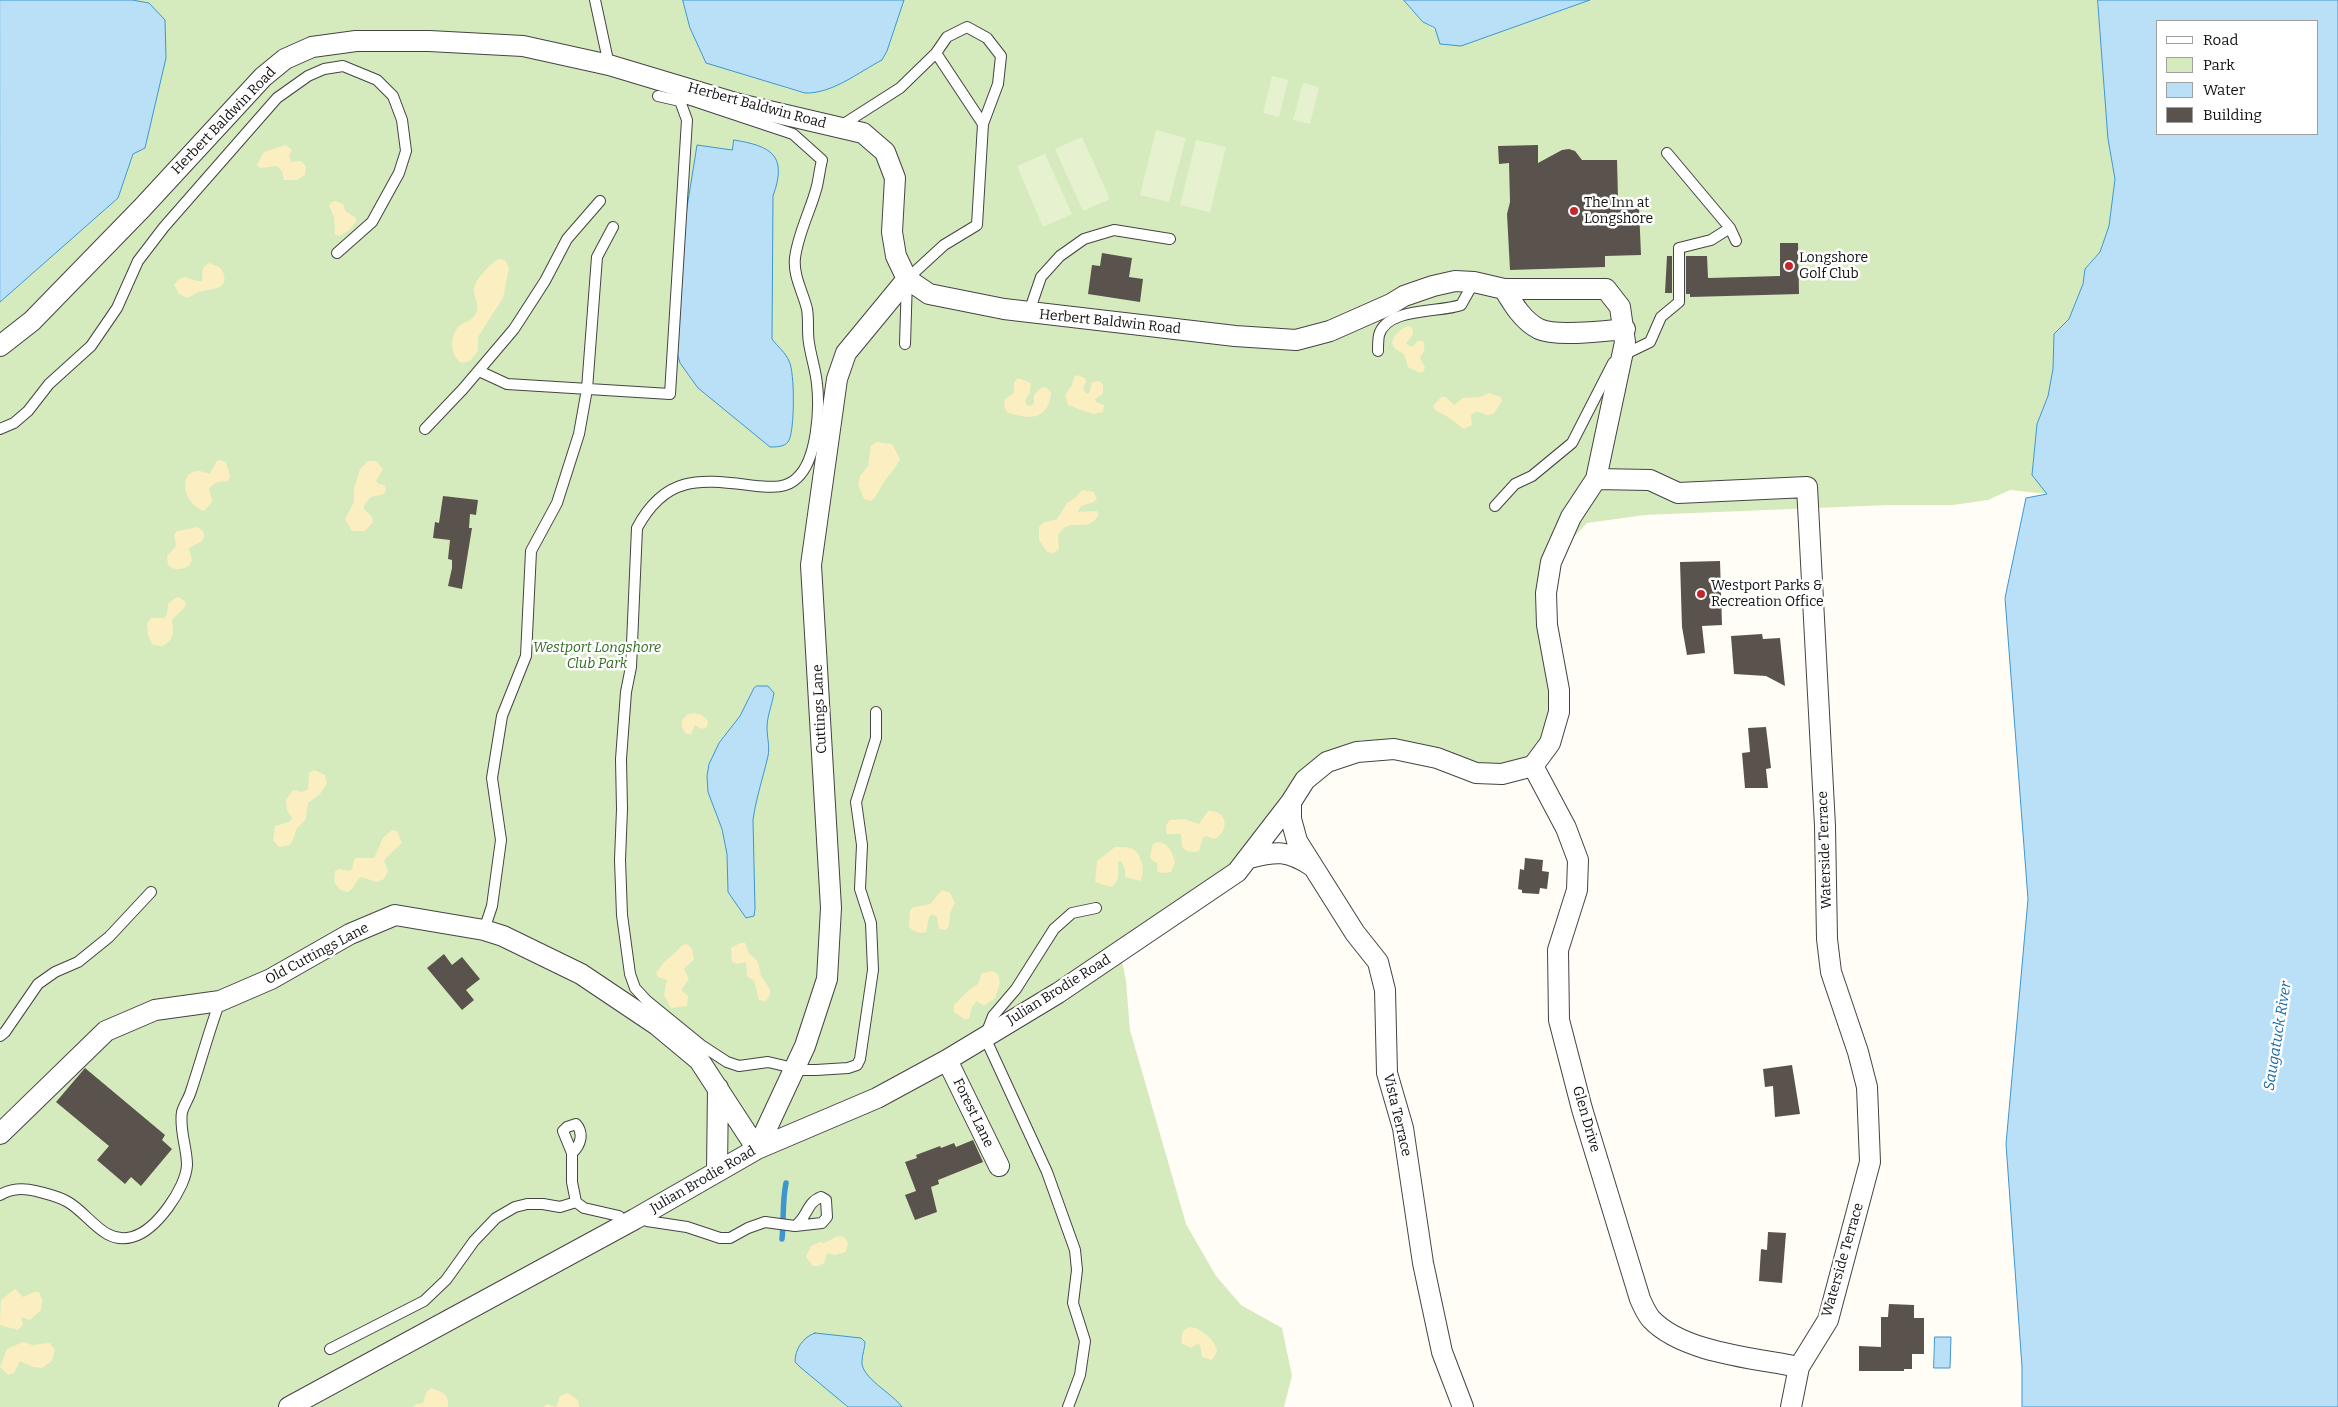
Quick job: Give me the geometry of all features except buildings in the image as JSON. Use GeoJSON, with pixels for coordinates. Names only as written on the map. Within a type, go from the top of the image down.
{"type":"FeatureCollection","features":[{"type":"Feature","properties":{"kind":"street","name":"Herbert Baldwin Road"},"geometry":{"type":"LineString","coordinates":[[0,346],[32,321],[142,208],[263,77],[285,60],[312,47],[356,41],[429,41],[522,46],[609,65],[739,104],[863,133],[885,152],[895,178],[892,232],[896,256],[907,279],[929,294],[1004,309],[1235,336],[1296,340],[1330,331],[1391,304],[1404,296],[1455,281],[1474,282],[1504,289],[1606,289],[1620,307],[1625,330],[1623,355],[1596,479]]}},
{"type":"Feature","properties":{"kind":"street","name":"Cuttings Lane"},"geometry":{"type":"LineString","coordinates":[[757,1149],[805,1046],[827,979],[830,917],[812,565],[819,501],[837,379],[846,353],[907,279]]}},
{"type":"Feature","properties":{"kind":"street"},"geometry":{"type":"LineString","coordinates":[[1504,289],[1526,320],[1540,330],[1596,332],[1625,330]]}},
{"type":"Feature","properties":{"kind":"street"},"geometry":{"type":"LineString","coordinates":[[1533,766],[1550,743],[1559,712],[1559,690],[1547,625],[1546,593],[1551,562],[1571,517],[1596,479]]}},
{"type":"Feature","properties":{"kind":"street","name":"Waterside Terrace"},"geometry":{"type":"LineString","coordinates":[[1596,479],[1650,480],[1678,493],[1808,487],[1825,826],[1828,947],[1831,972],[1858,1052],[1867,1087],[1870,1162],[1828,1320],[1799,1367],[1791,1407]]}},
{"type":"Feature","properties":{"kind":"street","name":"Julian Brodie Road"},"geometry":{"type":"LineString","coordinates":[[289,1407],[635,1219],[757,1149],[877,1098],[947,1060],[1058,994],[1237,872],[1291,802],[1305,780],[1327,762],[1357,752],[1394,749],[1437,758],[1476,773],[1502,774],[1533,766]]}},
{"type":"Feature","properties":{"kind":"street","name":"Glen Drive"},"geometry":{"type":"LineString","coordinates":[[1533,766],[1566,828],[1578,860],[1577,890],[1558,950],[1559,1020],[1588,1127],[1640,1299],[1650,1318],[1666,1332],[1681,1340],[1720,1352],[1799,1367]]}},
{"type":"Feature","properties":{"kind":"street","name":"Vista Terrace"},"geometry":{"type":"LineString","coordinates":[[1291,802],[1291,819],[1297,841],[1355,933],[1378,962],[1384,990],[1386,1073],[1403,1128],[1423,1263],[1442,1352],[1462,1407]]}},
{"type":"Feature","properties":{"kind":"street","name":"Vista Terrace"},"geometry":{"type":"LineString","coordinates":[[1249,858],[1276,851],[1296,856],[1314,867]]}},
{"type":"Feature","properties":{"kind":"street","name":"Old Cuttings Lane"},"geometry":{"type":"LineString","coordinates":[[0,1134],[106,1031],[155,1010],[220,1001],[271,979],[350,934],[395,914],[484,930],[503,936],[581,974],[641,1014],[699,1060],[757,1149]]}},
{"type":"Feature","properties":{"kind":"street","name":"Forest Lane"},"geometry":{"type":"LineString","coordinates":[[947,1060],[999,1166]]}},
{"type":"Feature","properties":{"kind":"street"},"geometry":{"type":"LineString","coordinates":[[718,1088],[718,1171]]}},
{"type":"Feature","properties":{"kind":"lane"},"geometry":{"type":"LineString","coordinates":[[595,0],[609,65]]}},
{"type":"Feature","properties":{"kind":"lane"},"geometry":{"type":"LineString","coordinates":[[838,127],[900,88],[936,53],[947,37],[967,27],[987,38],[1001,56],[998,84],[983,124],[977,225],[944,245],[907,279],[904,344]]}},
{"type":"Feature","properties":{"kind":"lane"},"geometry":{"type":"LineString","coordinates":[[936,53],[983,124]]}},
{"type":"Feature","properties":{"kind":"lane"},"geometry":{"type":"LineString","coordinates":[[0,429],[14,423],[28,412],[49,384],[91,346],[117,308],[138,261],[164,227],[277,98],[308,76],[324,69],[343,66],[377,80],[393,96],[404,128],[406,150],[400,173],[372,222],[337,253]]}},
{"type":"Feature","properties":{"kind":"lane"},"geometry":{"type":"LineString","coordinates":[[658,96],[680,101],[685,98],[793,134],[822,160],[817,187],[800,236],[794,271],[808,313],[808,342],[817,385],[818,414],[814,441],[806,466],[798,478],[787,485],[771,487],[696,481],[680,484],[660,499],[642,519],[637,528],[632,667],[626,692],[621,758],[620,890],[630,974],[635,988],[647,1002],[701,1045],[727,1062],[739,1066],[768,1062],[809,1070],[848,1068],[856,1065],[860,1058],[873,970],[871,924],[860,889],[862,845],[856,802],[876,738],[876,712]]}},
{"type":"Feature","properties":{"kind":"lane"},"geometry":{"type":"LineString","coordinates":[[480,371],[507,384],[670,394],[687,120],[680,101]]}},
{"type":"Feature","properties":{"kind":"lane"},"geometry":{"type":"LineString","coordinates":[[1667,153],[1730,228],[1736,241]]}},
{"type":"Feature","properties":{"kind":"lane"},"geometry":{"type":"LineString","coordinates":[[425,429],[480,371],[514,329],[545,281],[567,239],[600,201]]}},
{"type":"Feature","properties":{"kind":"lane"},"geometry":{"type":"LineString","coordinates":[[484,930],[492,906],[500,840],[492,778],[502,716],[526,656],[531,552],[557,503],[578,434],[588,389],[597,257],[614,227]]}},
{"type":"Feature","properties":{"kind":"lane"},"geometry":{"type":"LineString","coordinates":[[1495,506],[1515,484],[1532,476],[1572,443],[1613,363],[1623,355],[1650,342],[1661,317],[1679,302],[1679,248],[1711,240],[1730,228]]}},
{"type":"Feature","properties":{"kind":"lane"},"geometry":{"type":"LineString","coordinates":[[1029,312],[1041,277],[1060,256],[1084,239],[1114,230],[1170,239]]}},
{"type":"Feature","properties":{"kind":"lane"},"geometry":{"type":"LineString","coordinates":[[1378,351],[1379,334],[1395,317],[1461,305],[1474,282]]}},
{"type":"Feature","properties":{"kind":"lane"},"geometry":{"type":"LineString","coordinates":[[0,1036],[5,1032],[38,984],[55,972],[78,962],[109,938],[151,892]]}},
{"type":"Feature","properties":{"kind":"lane"},"geometry":{"type":"LineString","coordinates":[[1068,1407],[1080,1375],[1085,1341],[1073,1302],[1077,1270],[1074,1250],[1048,1172],[988,1044],[988,1029],[993,1016],[1026,974],[1054,930],[1072,913],[1096,908]]}},
{"type":"Feature","properties":{"kind":"lane"},"geometry":{"type":"LineString","coordinates":[[0,1195],[20,1188],[54,1195],[69,1202],[103,1232],[122,1238],[139,1235],[157,1220],[175,1197],[186,1176],[186,1157],[181,1125],[183,1109],[191,1091],[220,1001]]}},
{"type":"Feature","properties":{"kind":"lane"},"geometry":{"type":"LineString","coordinates":[[572,1153],[572,1182],[576,1202],[584,1208],[619,1216]]}},
{"type":"Feature","properties":{"kind":"lane"},"geometry":{"type":"LineString","coordinates":[[330,1349],[424,1301],[436,1292],[462,1261],[474,1241],[496,1218],[514,1207],[527,1204],[543,1204],[560,1207],[576,1202]]}},
{"type":"Feature","properties":{"kind":"lane"},"geometry":{"type":"LineString","coordinates":[[647,1221],[687,1227],[720,1238],[730,1238],[756,1225],[774,1223],[795,1226]]}},
{"type":"Feature","properties":{"kind":"green space","name":"Westport Longshore Club Park"},"geometry":{"type":"Polygon","coordinates":[[[132,0],[683,0],[690,28],[733,59],[779,86],[813,93],[887,51],[904,0],[1404,0],[1423,22],[1461,46],[1590,0],[2098,0],[2108,139],[2115,179],[2109,226],[2100,252],[2085,269],[2083,284],[2069,319],[2054,334],[2053,369],[2048,396],[2037,424],[2032,475],[2048,494],[2010,490],[1988,500],[1953,505],[1888,505],[1645,515],[1587,523],[1551,561],[1539,614],[1550,706],[1547,735],[1526,761],[1506,767],[1482,765],[1433,747],[1362,740],[1335,748],[1234,863],[1119,945],[1126,981],[1130,1030],[1186,1224],[1216,1276],[1241,1305],[1282,1328],[1292,1376],[1284,1407],[0,1407],[0,302],[118,198],[133,154],[149,3],[132,0]]]}},
{"type":"Feature","properties":{"kind":"green space"},"geometry":{"type":"Polygon","coordinates":[[[1272,76],[1288,80],[1279,117],[1263,113],[1272,76]]]}},
{"type":"Feature","properties":{"kind":"green space"},"geometry":{"type":"Polygon","coordinates":[[[1303,83],[1319,87],[1310,124],[1293,120],[1303,83]]]}},
{"type":"Feature","properties":{"kind":"green space"},"geometry":{"type":"Polygon","coordinates":[[[1156,130],[1186,138],[1169,202],[1140,195],[1156,130]]]}},
{"type":"Feature","properties":{"kind":"green space"},"geometry":{"type":"Polygon","coordinates":[[[1082,137],[1110,199],[1083,211],[1055,149],[1082,137]]]}},
{"type":"Feature","properties":{"kind":"green space"},"geometry":{"type":"Polygon","coordinates":[[[1196,140],[1226,147],[1210,212],[1180,205],[1196,140]]]}},
{"type":"Feature","properties":{"kind":"green space"},"geometry":{"type":"Polygon","coordinates":[[[1045,154],[1072,214],[1043,227],[1017,166],[1045,154]]]}},
{"type":"Feature","properties":{"kind":"sand"},"geometry":{"type":"Polygon","coordinates":[[[286,145],[292,150],[289,156],[291,162],[301,161],[306,166],[305,175],[297,180],[284,180],[282,171],[277,166],[260,168],[257,165],[264,152],[286,145]]]}},
{"type":"Feature","properties":{"kind":"sand"},"geometry":{"type":"Polygon","coordinates":[[[336,201],[344,205],[345,211],[356,218],[356,222],[349,230],[339,236],[335,234],[334,217],[329,206],[332,202],[336,201]]]}},
{"type":"Feature","properties":{"kind":"sand"},"geometry":{"type":"Polygon","coordinates":[[[498,259],[505,260],[509,268],[503,298],[478,337],[478,351],[470,361],[462,363],[453,351],[452,341],[454,335],[459,326],[476,314],[478,306],[474,288],[476,283],[486,269],[498,259]]]}},
{"type":"Feature","properties":{"kind":"sand"},"geometry":{"type":"Polygon","coordinates":[[[209,263],[222,270],[224,275],[223,284],[220,287],[198,292],[187,298],[179,294],[174,285],[178,280],[184,277],[202,281],[203,268],[209,263]]]}},
{"type":"Feature","properties":{"kind":"sand"},"geometry":{"type":"Polygon","coordinates":[[[1408,326],[1412,328],[1413,334],[1406,344],[1412,347],[1418,341],[1423,341],[1424,343],[1423,354],[1420,358],[1425,367],[1424,371],[1420,373],[1408,367],[1404,355],[1393,344],[1396,334],[1408,326]]]}},
{"type":"Feature","properties":{"kind":"sand"},"geometry":{"type":"Polygon","coordinates":[[[1077,375],[1085,378],[1086,382],[1083,388],[1087,394],[1092,382],[1099,381],[1103,384],[1103,394],[1095,399],[1096,402],[1104,405],[1103,412],[1093,414],[1068,405],[1065,395],[1072,385],[1074,377],[1077,375]]]}},
{"type":"Feature","properties":{"kind":"sand"},"geometry":{"type":"Polygon","coordinates":[[[1018,378],[1031,383],[1030,392],[1025,401],[1027,405],[1031,406],[1034,403],[1034,395],[1042,387],[1047,388],[1051,393],[1046,409],[1036,416],[1015,415],[1007,412],[1004,406],[1005,399],[1014,393],[1014,383],[1018,378]]]}},
{"type":"Feature","properties":{"kind":"sand"},"geometry":{"type":"Polygon","coordinates":[[[1489,393],[1501,397],[1502,401],[1494,413],[1489,415],[1478,412],[1473,413],[1471,415],[1472,425],[1464,429],[1435,410],[1433,406],[1441,397],[1446,397],[1454,405],[1463,398],[1480,397],[1489,393]]]}},
{"type":"Feature","properties":{"kind":"sand"},"geometry":{"type":"Polygon","coordinates":[[[876,442],[892,444],[900,459],[877,495],[871,501],[864,499],[858,485],[860,476],[868,466],[871,446],[876,442]]]}},
{"type":"Feature","properties":{"kind":"sand"},"geometry":{"type":"Polygon","coordinates":[[[220,460],[226,462],[230,476],[228,481],[217,482],[209,488],[212,502],[204,511],[196,507],[187,495],[185,482],[192,472],[200,471],[210,474],[216,462],[220,460]]]}},
{"type":"Feature","properties":{"kind":"sand"},"geometry":{"type":"Polygon","coordinates":[[[368,461],[376,461],[383,469],[376,481],[384,485],[386,489],[384,494],[371,497],[364,505],[364,509],[372,517],[373,522],[365,531],[352,531],[345,519],[354,502],[354,488],[360,469],[368,461]]]}},
{"type":"Feature","properties":{"kind":"sand"},"geometry":{"type":"Polygon","coordinates":[[[1082,490],[1094,492],[1097,499],[1094,502],[1081,506],[1078,512],[1097,511],[1099,514],[1091,523],[1065,527],[1058,535],[1059,549],[1054,553],[1047,552],[1039,540],[1039,527],[1043,523],[1057,519],[1067,503],[1082,490]]]}},
{"type":"Feature","properties":{"kind":"sand"},"geometry":{"type":"Polygon","coordinates":[[[198,527],[203,531],[204,535],[202,541],[189,549],[192,560],[190,565],[179,569],[168,565],[167,556],[176,546],[174,535],[177,531],[198,527]]]}},
{"type":"Feature","properties":{"kind":"sand"},"geometry":{"type":"Polygon","coordinates":[[[177,597],[183,600],[186,605],[172,621],[173,633],[171,639],[162,646],[153,645],[148,635],[147,623],[151,618],[164,618],[167,614],[168,604],[177,597]]]}},
{"type":"Feature","properties":{"kind":"sand"},"geometry":{"type":"Polygon","coordinates":[[[688,714],[702,715],[708,721],[707,727],[701,729],[695,725],[691,734],[686,734],[682,728],[682,720],[688,714]]]}},
{"type":"Feature","properties":{"kind":"sand"},"geometry":{"type":"Polygon","coordinates":[[[314,770],[325,775],[327,784],[320,794],[308,803],[306,819],[296,830],[290,845],[279,847],[273,840],[275,826],[289,822],[292,818],[287,810],[286,800],[293,790],[302,792],[308,789],[309,773],[314,770]]]}},
{"type":"Feature","properties":{"kind":"sand"},"geometry":{"type":"Polygon","coordinates":[[[1208,811],[1215,811],[1223,817],[1224,827],[1219,836],[1214,839],[1206,836],[1203,838],[1199,851],[1190,852],[1182,847],[1181,834],[1167,834],[1166,825],[1170,820],[1184,819],[1199,824],[1208,811]]]}},
{"type":"Feature","properties":{"kind":"sand"},"geometry":{"type":"Polygon","coordinates":[[[392,830],[397,831],[402,843],[384,861],[388,871],[384,879],[377,882],[361,877],[348,892],[340,890],[334,882],[335,871],[340,869],[349,871],[352,869],[355,858],[374,858],[383,838],[392,830]]]}},
{"type":"Feature","properties":{"kind":"sand"},"geometry":{"type":"Polygon","coordinates":[[[1158,842],[1168,846],[1172,852],[1175,863],[1171,872],[1162,873],[1157,871],[1158,864],[1150,856],[1153,844],[1158,842]]]}},
{"type":"Feature","properties":{"kind":"sand"},"geometry":{"type":"Polygon","coordinates":[[[1115,847],[1131,848],[1138,854],[1143,868],[1140,881],[1125,877],[1125,869],[1121,861],[1118,862],[1118,879],[1111,887],[1095,882],[1097,861],[1115,847]]]}},
{"type":"Feature","properties":{"kind":"sand"},"geometry":{"type":"Polygon","coordinates":[[[942,890],[950,893],[955,903],[950,913],[949,926],[946,930],[939,929],[937,917],[932,914],[929,917],[926,932],[921,933],[912,930],[909,926],[910,910],[914,907],[930,904],[942,890]]]}},
{"type":"Feature","properties":{"kind":"sand"},"geometry":{"type":"Polygon","coordinates":[[[740,943],[745,943],[749,953],[758,962],[761,976],[770,989],[770,995],[766,1001],[759,1000],[754,981],[747,976],[746,962],[737,964],[732,962],[731,948],[740,943]]]}},
{"type":"Feature","properties":{"kind":"sand"},"geometry":{"type":"Polygon","coordinates":[[[687,944],[692,949],[694,959],[684,969],[689,979],[681,990],[688,996],[687,1006],[671,1008],[664,995],[667,980],[658,977],[656,974],[662,965],[682,945],[687,944]]]}},
{"type":"Feature","properties":{"kind":"sand"},"geometry":{"type":"Polygon","coordinates":[[[992,971],[998,974],[1000,983],[995,998],[984,1006],[977,1001],[972,1007],[969,1018],[965,1020],[954,1012],[954,1005],[978,984],[982,973],[992,971]]]}},
{"type":"Feature","properties":{"kind":"sand"},"geometry":{"type":"Polygon","coordinates":[[[838,1236],[844,1237],[848,1243],[846,1252],[835,1255],[827,1253],[824,1263],[819,1266],[813,1266],[806,1257],[811,1246],[820,1242],[824,1243],[838,1236]]]}},
{"type":"Feature","properties":{"kind":"sand"},"geometry":{"type":"Polygon","coordinates":[[[15,1289],[23,1297],[39,1292],[42,1300],[41,1310],[30,1320],[21,1317],[23,1325],[18,1330],[0,1325],[1,1300],[15,1289]]]}},
{"type":"Feature","properties":{"kind":"sand"},"geometry":{"type":"Polygon","coordinates":[[[1189,1327],[1203,1332],[1214,1343],[1217,1352],[1212,1360],[1202,1357],[1200,1345],[1197,1344],[1191,1348],[1181,1343],[1183,1331],[1189,1327]]]}},
{"type":"Feature","properties":{"kind":"sand"},"geometry":{"type":"Polygon","coordinates":[[[23,1342],[32,1345],[50,1343],[55,1350],[52,1361],[42,1368],[33,1367],[20,1361],[14,1373],[8,1375],[0,1367],[7,1349],[23,1342]]]}},
{"type":"Feature","properties":{"kind":"sand"},"geometry":{"type":"Polygon","coordinates":[[[431,1388],[446,1396],[448,1407],[413,1407],[416,1404],[423,1403],[426,1393],[431,1388]]]}},
{"type":"Feature","properties":{"kind":"sand"},"geometry":{"type":"Polygon","coordinates":[[[568,1393],[578,1400],[579,1407],[556,1407],[560,1396],[568,1393]]]}},
{"type":"Feature","properties":{"kind":"sand"},"geometry":{"type":"Polygon","coordinates":[[[547,1404],[556,1407],[543,1407],[547,1404]]]}},
{"type":"Feature","properties":{"kind":"water"},"geometry":{"type":"Polygon","coordinates":[[[0,0],[132,0],[149,3],[165,20],[166,58],[145,148],[133,154],[118,198],[0,302],[0,0]]]}},
{"type":"Feature","properties":{"kind":"water"},"geometry":{"type":"Polygon","coordinates":[[[683,0],[904,0],[887,51],[882,60],[835,86],[825,90],[805,93],[706,63],[690,28],[683,0]]]}},
{"type":"Feature","properties":{"kind":"water"},"geometry":{"type":"Polygon","coordinates":[[[1404,0],[1590,0],[1461,46],[1440,44],[1435,28],[1423,22],[1404,0]]]}},
{"type":"Feature","properties":{"kind":"water","name":"Saugatuck River"},"geometry":{"type":"Polygon","coordinates":[[[2098,0],[2338,0],[2338,1407],[2022,1407],[2022,1367],[2006,1144],[2028,899],[2005,598],[2026,498],[2047,494],[2032,475],[2037,424],[2048,396],[2053,369],[2054,334],[2069,319],[2083,284],[2085,269],[2100,252],[2109,226],[2115,179],[2108,139],[2098,0]]]}},
{"type":"Feature","properties":{"kind":"water"},"geometry":{"type":"Polygon","coordinates":[[[734,140],[747,142],[767,150],[777,162],[777,182],[773,196],[772,339],[784,352],[791,367],[793,402],[790,437],[786,444],[777,447],[770,447],[698,388],[680,363],[676,349],[685,220],[697,145],[732,150],[734,140]]]}},
{"type":"Feature","properties":{"kind":"water"},"geometry":{"type":"Polygon","coordinates":[[[757,686],[768,686],[774,693],[767,724],[768,756],[753,820],[755,909],[754,916],[746,918],[728,892],[727,854],[722,829],[708,792],[707,776],[709,764],[719,743],[740,716],[754,688],[757,686]]]}},
{"type":"Feature","properties":{"kind":"water"},"geometry":{"type":"Polygon","coordinates":[[[815,1333],[861,1338],[865,1342],[862,1361],[866,1373],[902,1407],[848,1407],[800,1367],[795,1362],[798,1348],[807,1337],[815,1333]]]}},
{"type":"Feature","properties":{"kind":"water"},"geometry":{"type":"Polygon","coordinates":[[[1935,1337],[1951,1337],[1950,1368],[1934,1368],[1935,1337]]]}},
{"type":"Feature","properties":{"kind":"waterway"},"geometry":{"type":"LineString","coordinates":[[782,1239],[786,1183]]}},
{"type":"Feature","properties":{"kind":"place","name":"The Inn at Longshore"},"geometry":{"type":"Point","coordinates":[1574,211]}},
{"type":"Feature","properties":{"kind":"place","name":"Longshore Golf Club"},"geometry":{"type":"Point","coordinates":[1789,266]}},
{"type":"Feature","properties":{"kind":"place","name":"Westport Parks & Recreation Office"},"geometry":{"type":"Point","coordinates":[1701,594]}}]}
